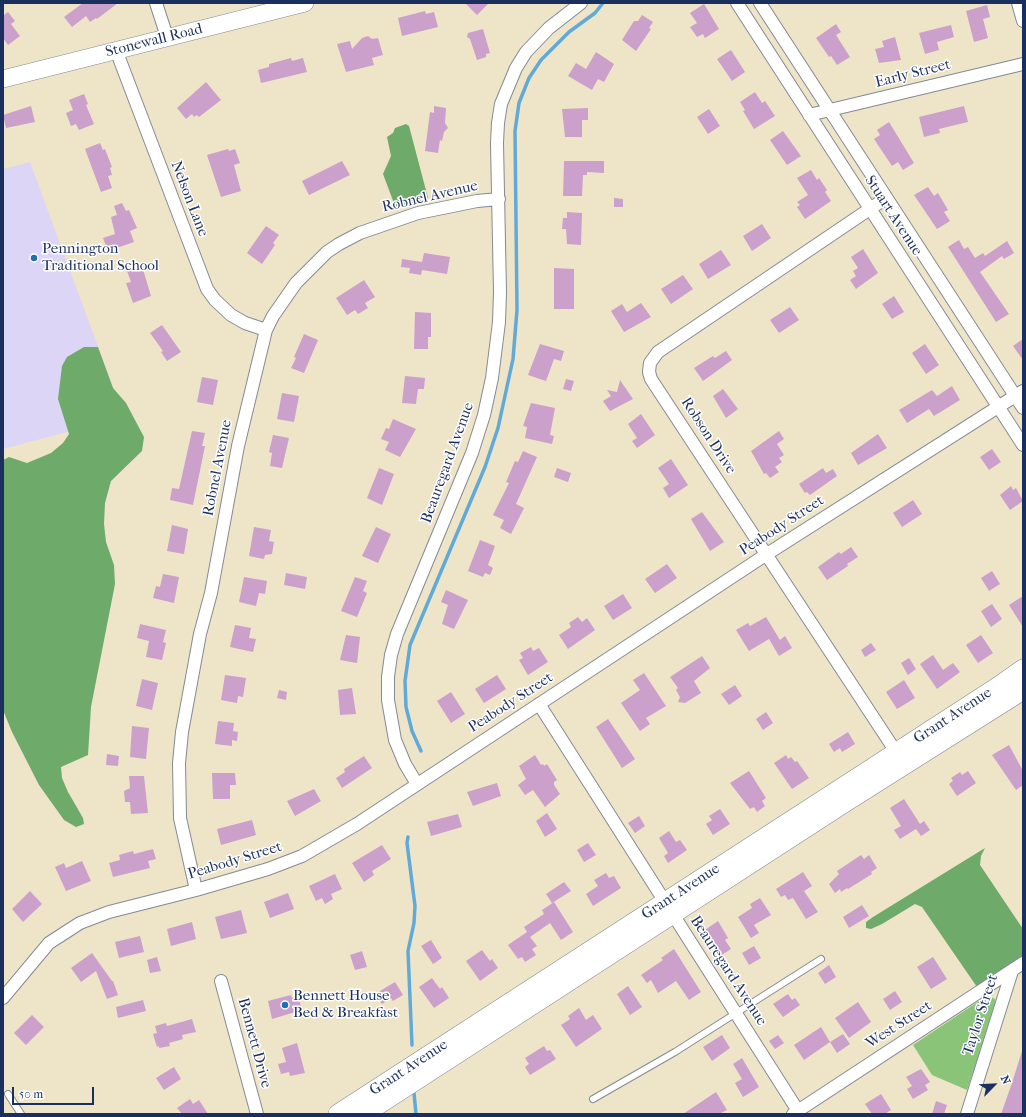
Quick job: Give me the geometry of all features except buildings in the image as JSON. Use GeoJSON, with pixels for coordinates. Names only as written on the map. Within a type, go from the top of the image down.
{"type":"FeatureCollection","features":[{"type":"Feature","properties":{"kind":"main road","name":"Grant Avenue"},"geometry":{"type":"LineString","coordinates":[[901,759],[1023,669]]}},
{"type":"Feature","properties":{"kind":"main road","name":"Grant Avenue"},"geometry":{"type":"LineString","coordinates":[[338,1114],[669,908],[901,759],[1023,690]]}},
{"type":"Feature","properties":{"kind":"main road","name":"Grant Avenue"},"geometry":{"type":"LineString","coordinates":[[364,1114],[669,908]]}},
{"type":"Feature","properties":{"kind":"street"},"geometry":{"type":"LineString","coordinates":[[156,3],[166,38]]}},
{"type":"Feature","properties":{"kind":"street","name":"Stonewall Road"},"geometry":{"type":"LineString","coordinates":[[3,79],[305,3]]}},
{"type":"Feature","properties":{"kind":"street","name":"Beauregard Avenue"},"geometry":{"type":"LineString","coordinates":[[417,784],[400,753],[391,719],[388,692],[390,662],[397,634],[456,494],[484,415],[492,378],[499,322],[498,123],[506,89],[516,68],[535,41],[581,3]]}},
{"type":"Feature","properties":{"kind":"street","name":"Stuart Avenue"},"geometry":{"type":"LineString","coordinates":[[737,3],[1023,445]]}},
{"type":"Feature","properties":{"kind":"street","name":"Stuart Avenue"},"geometry":{"type":"LineString","coordinates":[[760,3],[886,198],[1019,394],[1023,408]]}},
{"type":"Feature","properties":{"kind":"street"},"geometry":{"type":"LineString","coordinates":[[1018,3],[1023,21]]}},
{"type":"Feature","properties":{"kind":"street","name":"Nelson Lane"},"geometry":{"type":"LineString","coordinates":[[116,50],[207,289],[215,300],[231,315],[245,323],[266,330]]}},
{"type":"Feature","properties":{"kind":"street","name":"Early Street"},"geometry":{"type":"LineString","coordinates":[[810,116],[1023,64]]}},
{"type":"Feature","properties":{"kind":"street","name":"Robson Drive"},"geometry":{"type":"LineString","coordinates":[[886,198],[658,352],[650,363],[649,372],[651,379],[901,759]]}},
{"type":"Feature","properties":{"kind":"street","name":"Robnel Avenue"},"geometry":{"type":"LineString","coordinates":[[196,890],[180,818],[178,763],[182,732],[200,634],[211,593],[238,446],[266,330],[273,316],[296,283],[327,252],[339,244],[360,233],[406,217],[449,207],[499,199]]}},
{"type":"Feature","properties":{"kind":"street","name":"Peabody Street"},"geometry":{"type":"LineString","coordinates":[[3,998],[42,951],[68,929],[109,912],[196,890],[268,869],[302,856],[357,824],[767,554],[1019,394]]}},
{"type":"Feature","properties":{"kind":"street","name":"Beauregard Avenue"},"geometry":{"type":"LineString","coordinates":[[539,704],[736,1012],[797,1113]]}},
{"type":"Feature","properties":{"kind":"street","name":"West Street"},"geometry":{"type":"LineString","coordinates":[[797,1113],[1023,963]]}},
{"type":"Feature","properties":{"kind":"street","name":"Taylor Street"},"geometry":{"type":"LineString","coordinates":[[967,1114],[1012,971]]}},
{"type":"Feature","properties":{"kind":"street","name":"Bennett Drive"},"geometry":{"type":"LineString","coordinates":[[221,981],[257,1114]]}},
{"type":"Feature","properties":{"kind":"lane"},"geometry":{"type":"LineString","coordinates":[[593,1099],[675,1052],[821,959]]}},
{"type":"Feature","properties":{"kind":"lane"},"geometry":{"type":"LineString","coordinates":[[8,1094],[21,1114]]}},
{"type":"Feature","properties":{"kind":"shaded area","name":"Pennington Traditional School"},"geometry":{"type":"Polygon","coordinates":[[[30,162],[124,417],[3,449],[3,169],[30,162]]]}},
{"type":"Feature","properties":{"kind":"green space"},"geometry":{"type":"Polygon","coordinates":[[[406,124],[409,126],[428,198],[424,202],[399,208],[395,206],[383,174],[391,156],[387,137],[393,133],[395,128],[406,124]]]}},
{"type":"Feature","properties":{"kind":"green space"},"geometry":{"type":"Polygon","coordinates":[[[84,347],[98,347],[113,388],[126,403],[144,437],[142,451],[111,481],[105,503],[104,524],[106,542],[114,565],[115,584],[91,707],[88,755],[61,767],[62,778],[68,792],[83,818],[84,824],[76,827],[64,820],[39,785],[12,732],[3,710],[3,460],[9,457],[27,463],[51,453],[63,443],[69,434],[58,399],[62,366],[67,357],[84,347]]]}},
{"type":"Feature","properties":{"kind":"green space"},"geometry":{"type":"Polygon","coordinates":[[[985,848],[981,856],[980,865],[1023,929],[1023,957],[977,987],[922,907],[915,904],[882,924],[871,929],[866,928],[866,922],[873,917],[985,848]]]}},
{"type":"Feature","properties":{"kind":"green space"},"geometry":{"type":"Polygon","coordinates":[[[990,996],[995,999],[995,1008],[967,1090],[932,1075],[913,1045],[985,997],[990,996]]]}},
{"type":"Feature","properties":{"kind":"waterway"},"geometry":{"type":"LineString","coordinates":[[421,751],[412,731],[406,707],[405,681],[410,645],[485,467],[498,428],[513,359],[517,310],[515,131],[519,103],[529,78],[541,60],[569,32],[595,13],[603,3]]}},
{"type":"Feature","properties":{"kind":"waterway"},"geometry":{"type":"LineString","coordinates":[[408,837],[407,843],[415,906],[414,923],[408,951],[412,1045]]}},
{"type":"Feature","properties":{"kind":"waterway"},"geometry":{"type":"LineString","coordinates":[[414,1093],[416,1114]]}},
{"type":"Feature","properties":{"kind":"place","name":"Pennington Traditional School"},"geometry":{"type":"Point","coordinates":[34,258]}},
{"type":"Feature","properties":{"kind":"place","name":"Bennett House Bed & Breakfast"},"geometry":{"type":"Point","coordinates":[285,1005]}}]}
